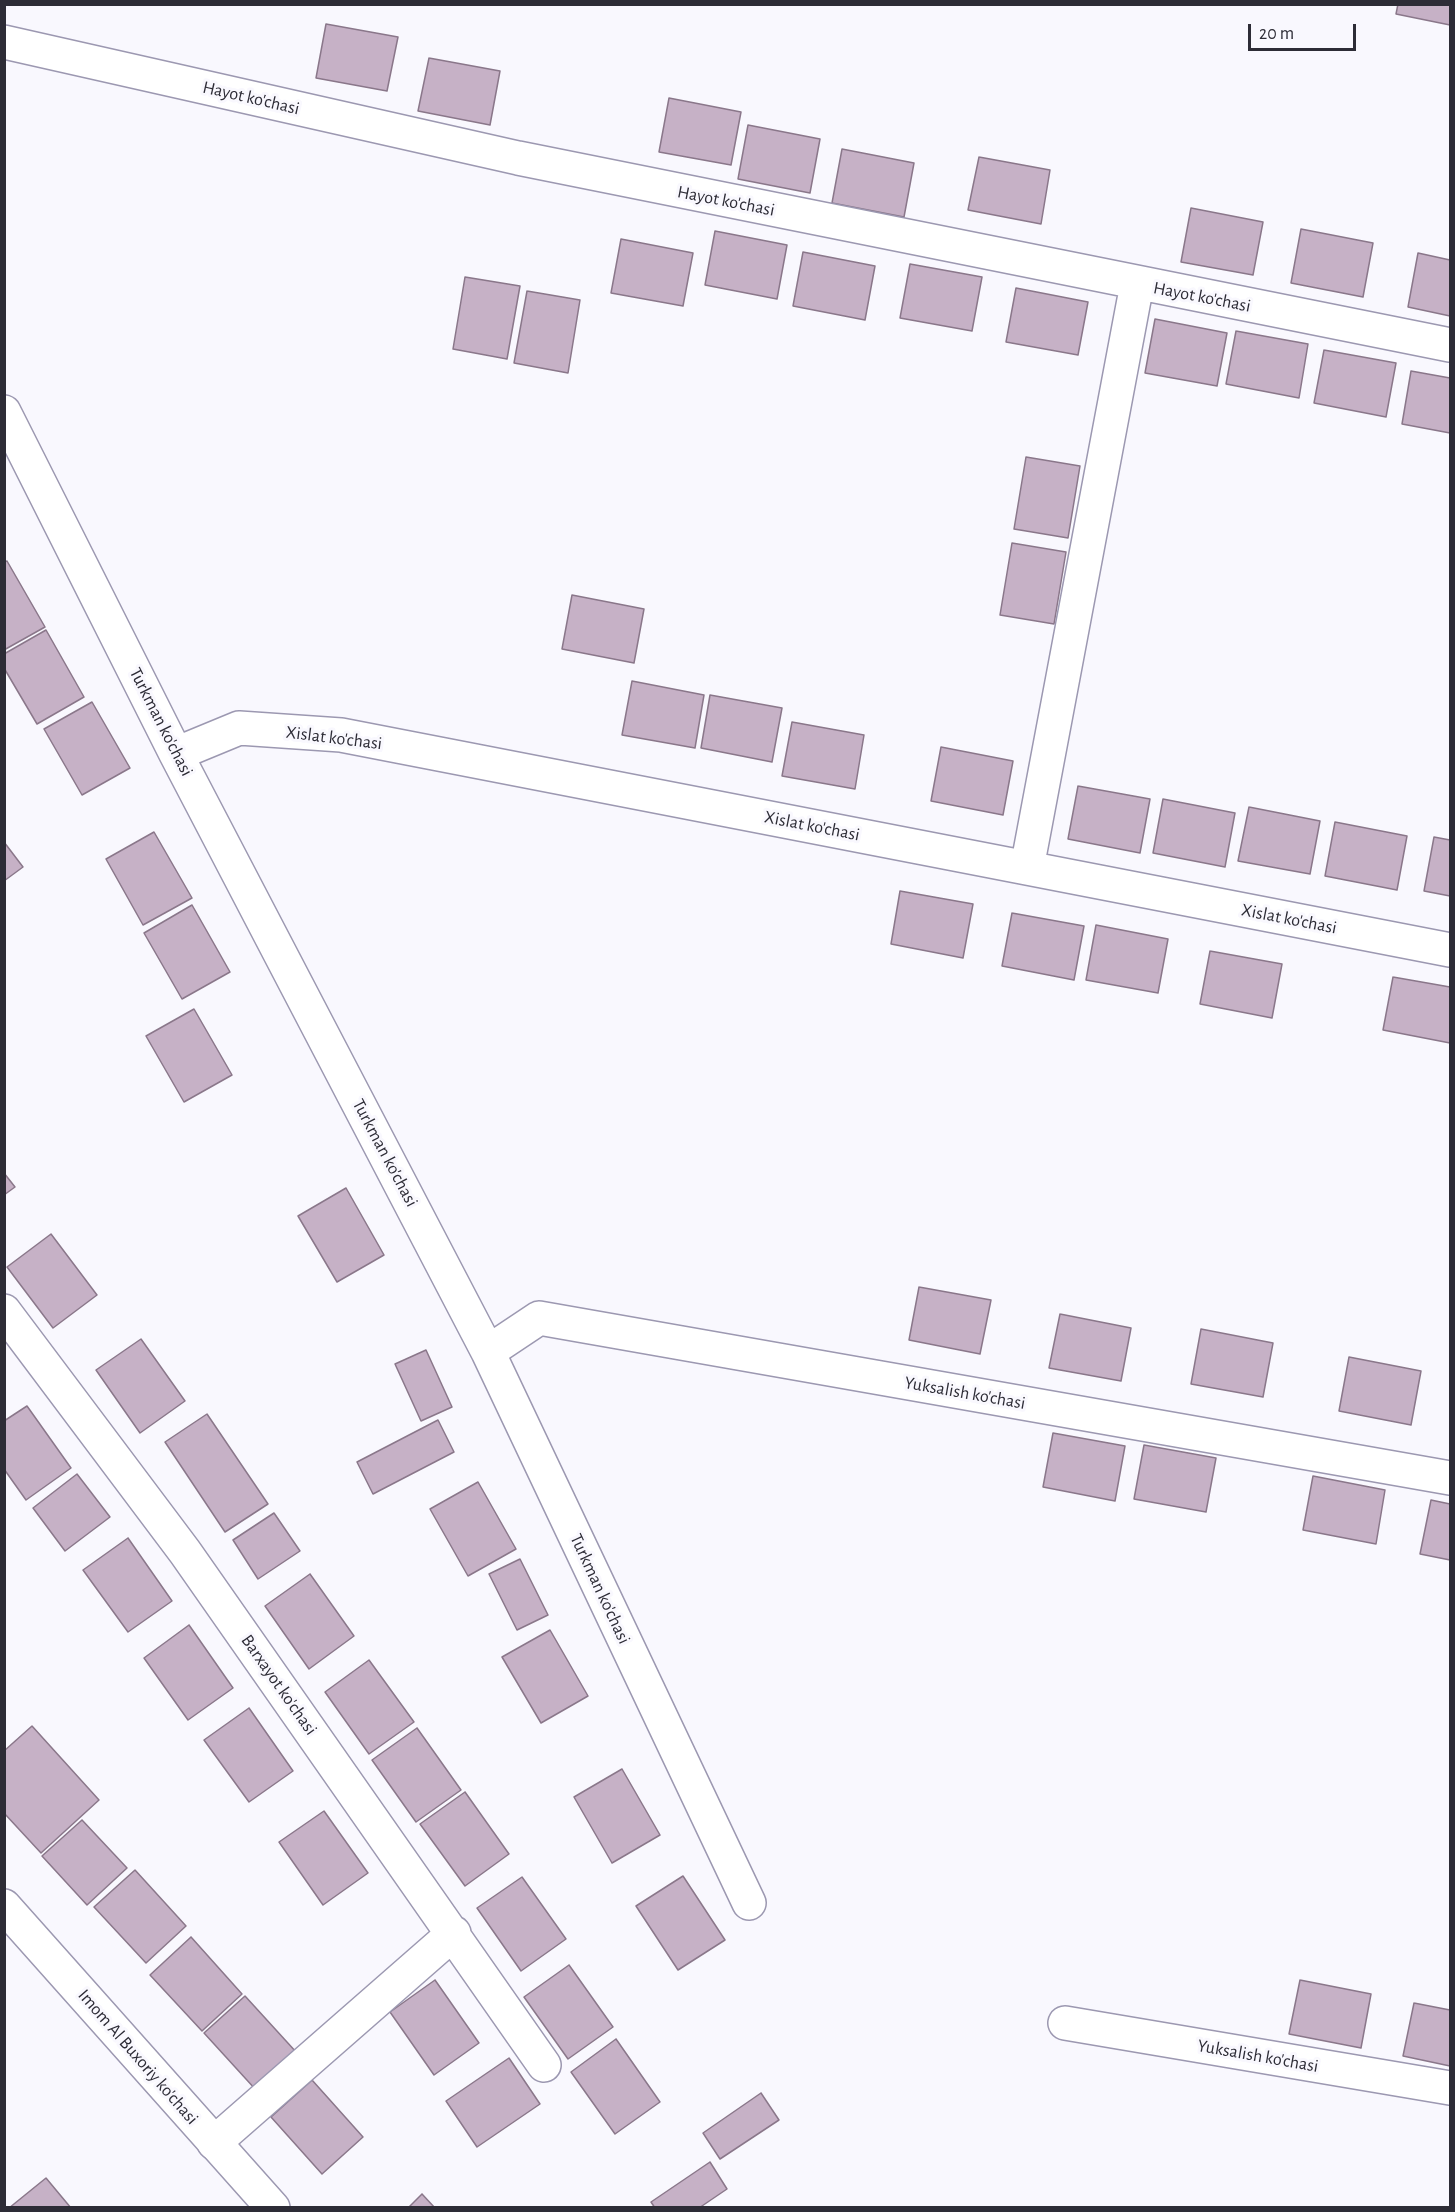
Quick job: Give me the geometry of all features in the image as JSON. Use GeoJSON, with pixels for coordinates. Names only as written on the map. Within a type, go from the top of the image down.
{"type":"FeatureCollection","features":[{"type":"Feature","properties":{"kind":"street","name":"Hayot ko'chasi"},"geometry":{"type":"LineString","coordinates":[[4,42],[518,158],[1450,345]]}},
{"type":"Feature","properties":{"kind":"street"},"geometry":{"type":"LineString","coordinates":[[1027,867],[1137,284]]}},
{"type":"Feature","properties":{"kind":"street","name":"Turkman ko'chasi"},"geometry":{"type":"LineString","coordinates":[[4,412],[176,754],[488,1352],[749,1903]]}},
{"type":"Feature","properties":{"kind":"street","name":"Xislat ko'chasi"},"geometry":{"type":"LineString","coordinates":[[176,754],[239,728],[341,735],[1450,950]]}},
{"type":"Feature","properties":{"kind":"street","name":"Barxayot ko'chasi"},"geometry":{"type":"LineString","coordinates":[[4,1311],[185,1552],[454,1933],[544,2065]]}},
{"type":"Feature","properties":{"kind":"street","name":"Yuksalish ko'chasi"},"geometry":{"type":"LineString","coordinates":[[488,1352],[539,1318],[1450,1478]]}},
{"type":"Feature","properties":{"kind":"street","name":"Imom Al Buxoriy ko'chasi"},"geometry":{"type":"LineString","coordinates":[[4,1906],[273,2208]]}},
{"type":"Feature","properties":{"kind":"street"},"geometry":{"type":"LineString","coordinates":[[214,2143],[454,1933]]}},
{"type":"Feature","properties":{"kind":"street","name":"Yuksalish ko'chasi"},"geometry":{"type":"LineString","coordinates":[[1065,2023],[1450,2088]]}},
{"type":"Feature","properties":{"kind":"building"},"geometry":{"type":"Polygon","coordinates":[[[1398,4],[1450,4],[1450,25],[1396,14],[1398,4]]]}},
{"type":"Feature","properties":{"kind":"building"},"geometry":{"type":"Polygon","coordinates":[[[326,24],[398,37],[387,91],[316,78],[326,24]]]}},
{"type":"Feature","properties":{"kind":"building"},"geometry":{"type":"Polygon","coordinates":[[[429,58],[500,71],[490,125],[418,111],[429,58]]]}},
{"type":"Feature","properties":{"kind":"building"},"geometry":{"type":"Polygon","coordinates":[[[669,98],[741,112],[731,165],[659,152],[669,98]]]}},
{"type":"Feature","properties":{"kind":"building"},"geometry":{"type":"Polygon","coordinates":[[[748,125],[820,139],[810,193],[738,179],[748,125]]]}},
{"type":"Feature","properties":{"kind":"building"},"geometry":{"type":"Polygon","coordinates":[[[842,149],[914,163],[904,217],[832,203],[842,149]]]}},
{"type":"Feature","properties":{"kind":"building"},"geometry":{"type":"Polygon","coordinates":[[[979,157],[1050,170],[1041,224],[968,210],[979,157]]]}},
{"type":"Feature","properties":{"kind":"building"},"geometry":{"type":"Polygon","coordinates":[[[1191,208],[1263,222],[1253,275],[1181,262],[1191,208]]]}},
{"type":"Feature","properties":{"kind":"building"},"geometry":{"type":"Polygon","coordinates":[[[1301,229],[1373,243],[1363,297],[1291,283],[1301,229]]]}},
{"type":"Feature","properties":{"kind":"building"},"geometry":{"type":"Polygon","coordinates":[[[715,231],[787,245],[777,299],[705,285],[715,231]]]}},
{"type":"Feature","properties":{"kind":"building"},"geometry":{"type":"Polygon","coordinates":[[[621,239],[693,253],[683,306],[611,293],[621,239]]]}},
{"type":"Feature","properties":{"kind":"building"},"geometry":{"type":"Polygon","coordinates":[[[803,252],[875,266],[865,320],[793,306],[803,252]]]}},
{"type":"Feature","properties":{"kind":"building"},"geometry":{"type":"Polygon","coordinates":[[[1418,253],[1450,260],[1450,316],[1408,307],[1418,253]]]}},
{"type":"Feature","properties":{"kind":"building"},"geometry":{"type":"Polygon","coordinates":[[[910,264],[982,277],[972,331],[900,318],[910,264]]]}},
{"type":"Feature","properties":{"kind":"building"},"geometry":{"type":"Polygon","coordinates":[[[465,277],[520,286],[507,359],[453,349],[465,277]]]}},
{"type":"Feature","properties":{"kind":"building"},"geometry":{"type":"Polygon","coordinates":[[[1016,288],[1088,302],[1078,355],[1006,342],[1016,288]]]}},
{"type":"Feature","properties":{"kind":"building"},"geometry":{"type":"Polygon","coordinates":[[[527,291],[580,300],[568,373],[514,363],[527,291]]]}},
{"type":"Feature","properties":{"kind":"building"},"geometry":{"type":"Polygon","coordinates":[[[1155,319],[1227,333],[1217,386],[1145,373],[1155,319]]]}},
{"type":"Feature","properties":{"kind":"building"},"geometry":{"type":"Polygon","coordinates":[[[1236,331],[1308,344],[1299,398],[1226,384],[1236,331]]]}},
{"type":"Feature","properties":{"kind":"building"},"geometry":{"type":"Polygon","coordinates":[[[1324,350],[1396,363],[1386,417],[1314,403],[1324,350]]]}},
{"type":"Feature","properties":{"kind":"building"},"geometry":{"type":"Polygon","coordinates":[[[1411,371],[1450,378],[1450,433],[1402,424],[1411,371]]]}},
{"type":"Feature","properties":{"kind":"building"},"geometry":{"type":"Polygon","coordinates":[[[1026,457],[1080,466],[1068,538],[1014,529],[1026,457]]]}},
{"type":"Feature","properties":{"kind":"building"},"geometry":{"type":"Polygon","coordinates":[[[1012,543],[1066,552],[1054,624],[1000,615],[1012,543]]]}},
{"type":"Feature","properties":{"kind":"building"},"geometry":{"type":"Polygon","coordinates":[[[7,561],[45,627],[4,650],[4,562],[7,561]]]}},
{"type":"Feature","properties":{"kind":"building"},"geometry":{"type":"Polygon","coordinates":[[[572,595],[644,609],[634,663],[562,649],[572,595]]]}},
{"type":"Feature","properties":{"kind":"building"},"geometry":{"type":"Polygon","coordinates":[[[46,630],[84,697],[37,724],[4,668],[4,654],[46,630]]]}},
{"type":"Feature","properties":{"kind":"building"},"geometry":{"type":"Polygon","coordinates":[[[632,681],[704,695],[695,748],[622,735],[632,681]]]}},
{"type":"Feature","properties":{"kind":"building"},"geometry":{"type":"Polygon","coordinates":[[[710,695],[782,708],[772,762],[701,748],[710,695]]]}},
{"type":"Feature","properties":{"kind":"building"},"geometry":{"type":"Polygon","coordinates":[[[92,702],[130,768],[82,795],[44,729],[92,702]]]}},
{"type":"Feature","properties":{"kind":"building"},"geometry":{"type":"Polygon","coordinates":[[[792,722],[864,735],[855,789],[782,776],[792,722]]]}},
{"type":"Feature","properties":{"kind":"building"},"geometry":{"type":"Polygon","coordinates":[[[941,747],[1013,761],[1003,815],[931,801],[941,747]]]}},
{"type":"Feature","properties":{"kind":"building"},"geometry":{"type":"Polygon","coordinates":[[[1078,786],[1150,799],[1140,853],[1068,839],[1078,786]]]}},
{"type":"Feature","properties":{"kind":"building"},"geometry":{"type":"Polygon","coordinates":[[[1163,799],[1235,813],[1225,867],[1153,853],[1163,799]]]}},
{"type":"Feature","properties":{"kind":"building"},"geometry":{"type":"Polygon","coordinates":[[[1249,807],[1320,821],[1310,874],[1238,861],[1249,807]]]}},
{"type":"Feature","properties":{"kind":"building"},"geometry":{"type":"Polygon","coordinates":[[[1335,822],[1407,836],[1397,890],[1325,876],[1335,822]]]}},
{"type":"Feature","properties":{"kind":"building"},"geometry":{"type":"Polygon","coordinates":[[[154,832],[192,898],[143,925],[106,859],[154,832]]]}},
{"type":"Feature","properties":{"kind":"building"},"geometry":{"type":"Polygon","coordinates":[[[1434,837],[1450,840],[1450,896],[1424,891],[1434,837]]]}},
{"type":"Feature","properties":{"kind":"building"},"geometry":{"type":"Polygon","coordinates":[[[4,842],[23,867],[4,881],[4,842]]]}},
{"type":"Feature","properties":{"kind":"building"},"geometry":{"type":"Polygon","coordinates":[[[900,891],[973,904],[963,958],[891,944],[900,891]]]}},
{"type":"Feature","properties":{"kind":"building"},"geometry":{"type":"Polygon","coordinates":[[[192,905],[230,972],[182,999],[144,933],[192,905]]]}},
{"type":"Feature","properties":{"kind":"building"},"geometry":{"type":"Polygon","coordinates":[[[1012,913],[1084,926],[1074,980],[1002,966],[1012,913]]]}},
{"type":"Feature","properties":{"kind":"building"},"geometry":{"type":"Polygon","coordinates":[[[1096,925],[1168,939],[1158,993],[1086,980],[1096,925]]]}},
{"type":"Feature","properties":{"kind":"building"},"geometry":{"type":"Polygon","coordinates":[[[1210,951],[1282,964],[1272,1018],[1200,1004],[1210,951]]]}},
{"type":"Feature","properties":{"kind":"building"},"geometry":{"type":"Polygon","coordinates":[[[1393,977],[1450,987],[1450,1043],[1383,1030],[1393,977]]]}},
{"type":"Feature","properties":{"kind":"building"},"geometry":{"type":"Polygon","coordinates":[[[194,1009],[232,1075],[184,1102],[146,1036],[194,1009]]]}},
{"type":"Feature","properties":{"kind":"building"},"geometry":{"type":"Polygon","coordinates":[[[4,1173],[15,1187],[4,1195],[4,1173]]]}},
{"type":"Feature","properties":{"kind":"building"},"geometry":{"type":"Polygon","coordinates":[[[346,1188],[384,1255],[337,1282],[298,1216],[346,1188]]]}},
{"type":"Feature","properties":{"kind":"building"},"geometry":{"type":"Polygon","coordinates":[[[51,1234],[97,1295],[53,1328],[7,1267],[51,1234]]]}},
{"type":"Feature","properties":{"kind":"building"},"geometry":{"type":"Polygon","coordinates":[[[919,1287],[991,1300],[980,1354],[909,1340],[919,1287]]]}},
{"type":"Feature","properties":{"kind":"building"},"geometry":{"type":"Polygon","coordinates":[[[1060,1314],[1131,1328],[1121,1381],[1049,1368],[1060,1314]]]}},
{"type":"Feature","properties":{"kind":"building"},"geometry":{"type":"Polygon","coordinates":[[[1201,1329],[1273,1343],[1263,1397],[1191,1384],[1201,1329]]]}},
{"type":"Feature","properties":{"kind":"building"},"geometry":{"type":"Polygon","coordinates":[[[141,1339],[185,1401],[140,1433],[96,1370],[141,1339]]]}},
{"type":"Feature","properties":{"kind":"building"},"geometry":{"type":"Polygon","coordinates":[[[426,1350],[452,1407],[421,1421],[395,1364],[426,1350]]]}},
{"type":"Feature","properties":{"kind":"building"},"geometry":{"type":"Polygon","coordinates":[[[1349,1357],[1421,1371],[1411,1425],[1339,1411],[1349,1357]]]}},
{"type":"Feature","properties":{"kind":"building"},"geometry":{"type":"Polygon","coordinates":[[[27,1406],[71,1468],[26,1500],[4,1469],[4,1421],[27,1406]]]}},
{"type":"Feature","properties":{"kind":"building"},"geometry":{"type":"Polygon","coordinates":[[[207,1414],[268,1504],[225,1532],[165,1442],[207,1414]]]}},
{"type":"Feature","properties":{"kind":"building"},"geometry":{"type":"Polygon","coordinates":[[[438,1420],[454,1452],[373,1494],[357,1462],[438,1420]]]}},
{"type":"Feature","properties":{"kind":"building"},"geometry":{"type":"Polygon","coordinates":[[[1053,1433],[1125,1446],[1115,1501],[1043,1487],[1053,1433]]]}},
{"type":"Feature","properties":{"kind":"building"},"geometry":{"type":"Polygon","coordinates":[[[1144,1445],[1216,1458],[1206,1512],[1134,1499],[1144,1445]]]}},
{"type":"Feature","properties":{"kind":"building"},"geometry":{"type":"Polygon","coordinates":[[[77,1474],[110,1517],[65,1551],[33,1508],[77,1474]]]}},
{"type":"Feature","properties":{"kind":"building"},"geometry":{"type":"Polygon","coordinates":[[[1313,1476],[1385,1490],[1376,1544],[1303,1530],[1313,1476]]]}},
{"type":"Feature","properties":{"kind":"building"},"geometry":{"type":"Polygon","coordinates":[[[478,1482],[516,1549],[468,1576],[430,1509],[478,1482]]]}},
{"type":"Feature","properties":{"kind":"building"},"geometry":{"type":"Polygon","coordinates":[[[1431,1500],[1450,1504],[1450,1560],[1420,1554],[1431,1500]]]}},
{"type":"Feature","properties":{"kind":"building"},"geometry":{"type":"Polygon","coordinates":[[[274,1513],[300,1551],[258,1579],[233,1540],[274,1513]]]}},
{"type":"Feature","properties":{"kind":"building"},"geometry":{"type":"Polygon","coordinates":[[[128,1538],[172,1601],[128,1632],[83,1570],[128,1538]]]}},
{"type":"Feature","properties":{"kind":"building"},"geometry":{"type":"Polygon","coordinates":[[[520,1559],[548,1615],[517,1630],[489,1574],[520,1559]]]}},
{"type":"Feature","properties":{"kind":"building"},"geometry":{"type":"Polygon","coordinates":[[[310,1574],[354,1636],[309,1669],[265,1606],[310,1574]]]}},
{"type":"Feature","properties":{"kind":"building"},"geometry":{"type":"Polygon","coordinates":[[[189,1625],[233,1688],[188,1720],[144,1658],[189,1625]]]}},
{"type":"Feature","properties":{"kind":"building"},"geometry":{"type":"Polygon","coordinates":[[[550,1630],[588,1696],[541,1723],[502,1657],[550,1630]]]}},
{"type":"Feature","properties":{"kind":"building"},"geometry":{"type":"Polygon","coordinates":[[[369,1660],[414,1722],[369,1754],[325,1692],[369,1660]]]}},
{"type":"Feature","properties":{"kind":"building"},"geometry":{"type":"Polygon","coordinates":[[[249,1708],[293,1771],[249,1802],[204,1740],[249,1708]]]}},
{"type":"Feature","properties":{"kind":"building"},"geometry":{"type":"Polygon","coordinates":[[[32,1726],[99,1800],[41,1853],[4,1813],[4,1751],[32,1726]]]}},
{"type":"Feature","properties":{"kind":"building"},"geometry":{"type":"Polygon","coordinates":[[[417,1728],[461,1790],[416,1822],[372,1760],[417,1728]]]}},
{"type":"Feature","properties":{"kind":"building"},"geometry":{"type":"Polygon","coordinates":[[[622,1769],[660,1835],[612,1863],[574,1797],[622,1769]]]}},
{"type":"Feature","properties":{"kind":"building"},"geometry":{"type":"Polygon","coordinates":[[[465,1792],[509,1854],[465,1886],[420,1824],[465,1792]]]}},
{"type":"Feature","properties":{"kind":"building"},"geometry":{"type":"Polygon","coordinates":[[[324,1811],[368,1873],[323,1905],[279,1842],[324,1811]]]}},
{"type":"Feature","properties":{"kind":"building"},"geometry":{"type":"Polygon","coordinates":[[[82,1820],[127,1868],[87,1905],[42,1856],[82,1820]]]}},
{"type":"Feature","properties":{"kind":"building"},"geometry":{"type":"Polygon","coordinates":[[[135,1870],[186,1926],[146,1963],[94,1907],[135,1870]]]}},
{"type":"Feature","properties":{"kind":"building"},"geometry":{"type":"Polygon","coordinates":[[[683,1876],[725,1940],[678,1970],[636,1906],[683,1876]]]}},
{"type":"Feature","properties":{"kind":"building"},"geometry":{"type":"Polygon","coordinates":[[[522,1877],[566,1939],[521,1971],[477,1908],[522,1877]]]}},
{"type":"Feature","properties":{"kind":"building"},"geometry":{"type":"Polygon","coordinates":[[[191,1937],[242,1994],[202,2031],[150,1975],[191,1937]]]}},
{"type":"Feature","properties":{"kind":"building"},"geometry":{"type":"Polygon","coordinates":[[[569,1965],[613,2027],[568,2059],[524,1997],[569,1965]]]}},
{"type":"Feature","properties":{"kind":"building"},"geometry":{"type":"Polygon","coordinates":[[[435,1980],[479,2043],[434,2075],[390,2012],[435,1980]]]}},
{"type":"Feature","properties":{"kind":"building"},"geometry":{"type":"Polygon","coordinates":[[[1300,1980],[1371,1994],[1361,2048],[1289,2034],[1300,1980]]]}},
{"type":"Feature","properties":{"kind":"building"},"geometry":{"type":"Polygon","coordinates":[[[245,1996],[297,2053],[256,2090],[204,2033],[245,1996]]]}},
{"type":"Feature","properties":{"kind":"building"},"geometry":{"type":"Polygon","coordinates":[[[1414,2003],[1450,2010],[1450,2066],[1403,2056],[1414,2003]]]}},
{"type":"Feature","properties":{"kind":"building"},"geometry":{"type":"Polygon","coordinates":[[[616,2039],[660,2102],[615,2134],[571,2072],[616,2039]]]}},
{"type":"Feature","properties":{"kind":"building"},"geometry":{"type":"Polygon","coordinates":[[[509,2058],[540,2104],[477,2147],[446,2101],[509,2058]]]}},
{"type":"Feature","properties":{"kind":"building"},"geometry":{"type":"Polygon","coordinates":[[[312,2080],[363,2137],[322,2174],[271,2117],[312,2080]]]}},
{"type":"Feature","properties":{"kind":"building"},"geometry":{"type":"Polygon","coordinates":[[[761,2093],[779,2120],[720,2159],[703,2133],[761,2093]]]}},
{"type":"Feature","properties":{"kind":"building"},"geometry":{"type":"Polygon","coordinates":[[[710,2162],[727,2189],[699,2208],[655,2208],[651,2202],[710,2162]]]}},
{"type":"Feature","properties":{"kind":"building"},"geometry":{"type":"Polygon","coordinates":[[[46,2178],[71,2208],[9,2208],[46,2178]]]}},
{"type":"Feature","properties":{"kind":"building"},"geometry":{"type":"Polygon","coordinates":[[[422,2194],[435,2208],[408,2208],[422,2194]]]}}]}
